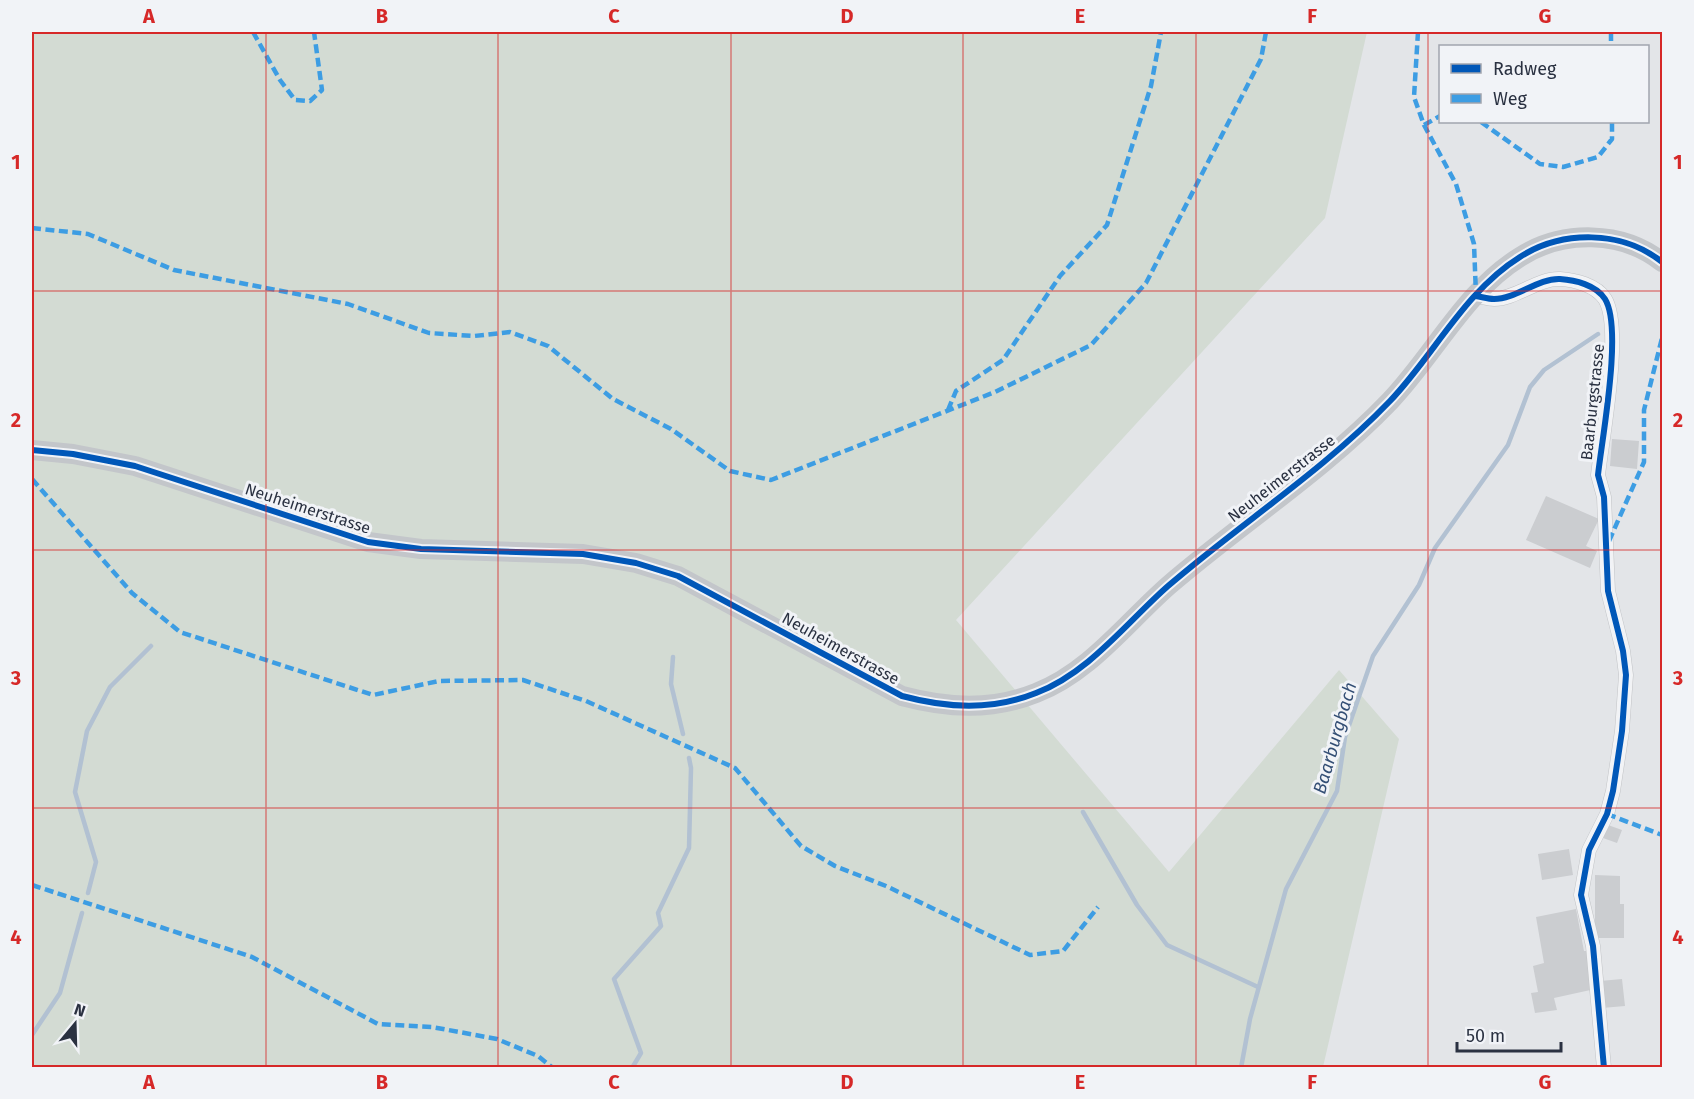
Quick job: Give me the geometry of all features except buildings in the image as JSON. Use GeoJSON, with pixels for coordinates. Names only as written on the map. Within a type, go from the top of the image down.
{"type":"FeatureCollection","features":[{"type":"Feature","properties":{"kind":"street","name":"Neuheimerstrasse"},"geometry":{"type":"LineString","coordinates":[[32,450],[72,454],[135,466],[368,542],[421,549],[583,554],[636,563],[678,576],[902,696],[936,705],[971,707],[1005,703],[1038,693],[1072,674],[1194,564],[1332,458],[1392,400],[1476,296],[1519,257],[1543,245],[1571,238],[1612,239],[1636,247],[1662,262]]}},
{"type":"Feature","properties":{"kind":"street","name":"Baarburgstrasse"},"geometry":{"type":"LineString","coordinates":[[1476,296],[1496,299],[1557,279],[1576,281],[1594,289],[1604,297],[1611,311],[1612,343],[1598,475],[1604,497],[1608,591],[1623,651],[1626,675],[1622,731],[1613,791],[1606,814],[1589,850],[1581,895],[1593,946],[1604,1068]]}},
{"type":"Feature","properties":{"kind":"shaded area"},"geometry":{"type":"Polygon","coordinates":[[[32,32],[1367,32],[1325,218],[956,620],[1169,872],[1339,670],[1399,739],[1323,1067],[32,1067],[32,32]]]}},
{"type":"Feature","properties":{"kind":"waterway","name":"Baarburgbach"},"geometry":{"type":"LineString","coordinates":[[1241,1068],[1250,1019],[1286,889],[1337,791],[1345,737],[1373,656],[1419,585],[1435,548],[1508,445],[1530,387],[1544,370],[1598,334]]}},
{"type":"Feature","properties":{"kind":"waterway"},"geometry":{"type":"LineString","coordinates":[[88,893],[96,862],[75,792],[87,731],[110,687],[151,646]]}},
{"type":"Feature","properties":{"kind":"waterway"},"geometry":{"type":"LineString","coordinates":[[673,657],[671,684],[683,734]]}},
{"type":"Feature","properties":{"kind":"waterway"},"geometry":{"type":"LineString","coordinates":[[632,1068],[641,1053],[614,979],[661,926],[658,913],[689,848],[691,768],[689,758]]}},
{"type":"Feature","properties":{"kind":"waterway"},"geometry":{"type":"LineString","coordinates":[[1083,812],[1137,905],[1167,945],[1258,987]]}},
{"type":"Feature","properties":{"kind":"waterway"},"geometry":{"type":"LineString","coordinates":[[32,1035],[60,993],[82,913]]}},
{"type":"Feature","properties":{"kind":"marked path"},"geometry":{"type":"LineString","coordinates":[[253,32],[280,80],[295,100],[310,101],[322,90],[314,32]]}},
{"type":"Feature","properties":{"kind":"marked path"},"geometry":{"type":"LineString","coordinates":[[948,410],[956,391],[1003,360],[1060,276],[1107,225],[1151,86],[1161,32]]}},
{"type":"Feature","properties":{"kind":"marked path"},"geometry":{"type":"LineString","coordinates":[[32,228],[88,234],[174,270],[348,304],[429,333],[474,336],[510,332],[548,346],[613,399],[671,429],[730,471],[771,480],[995,392],[1091,345],[1146,283],[1261,59],[1266,32]]}},
{"type":"Feature","properties":{"kind":"marked path"},"geometry":{"type":"LineString","coordinates":[[1418,32],[1414,97],[1424,125],[1456,184],[1474,244],[1476,295]]}},
{"type":"Feature","properties":{"kind":"marked path"},"geometry":{"type":"LineString","coordinates":[[1611,32],[1611,45]]}},
{"type":"Feature","properties":{"kind":"marked path"},"geometry":{"type":"LineString","coordinates":[[1424,125],[1439,117]]}},
{"type":"Feature","properties":{"kind":"marked path"},"geometry":{"type":"LineString","coordinates":[[1482,123],[1540,164],[1563,167],[1598,157],[1612,139],[1612,123]]}},
{"type":"Feature","properties":{"kind":"marked path"},"geometry":{"type":"LineString","coordinates":[[1609,541],[1644,462],[1644,410],[1662,338]]}},
{"type":"Feature","properties":{"kind":"marked path"},"geometry":{"type":"LineString","coordinates":[[32,479],[132,593],[180,632],[373,695],[439,681],[523,680],[586,701],[735,768],[801,846],[835,866],[886,886],[1030,955],[1063,951],[1098,907]]}},
{"type":"Feature","properties":{"kind":"marked path"},"geometry":{"type":"LineString","coordinates":[[1607,814],[1662,835]]}},
{"type":"Feature","properties":{"kind":"marked path"},"geometry":{"type":"LineString","coordinates":[[32,885],[252,957],[378,1024],[432,1027],[497,1039],[538,1056],[553,1068]]}},
{"type":"Feature","properties":{"kind":"cycle path"},"geometry":{"type":"LineString","coordinates":[[32,450],[73,454],[135,466],[368,542],[421,549],[583,554],[636,563],[678,576],[902,696],[952,705],[986,705],[1019,699],[1036,693],[1055,684],[1090,660],[1168,586],[1310,474],[1364,426],[1406,383],[1466,305],[1500,271],[1520,257],[1554,242],[1592,237],[1629,244],[1646,251],[1662,262]]}},
{"type":"Feature","properties":{"kind":"cycle path"},"geometry":{"type":"LineString","coordinates":[[1476,296],[1502,298],[1544,282],[1560,279],[1585,284],[1596,290],[1605,299],[1610,313],[1612,358],[1598,475],[1604,497],[1608,591],[1623,651],[1626,675],[1622,731],[1613,791],[1607,814],[1589,850],[1581,895],[1593,946],[1604,1068]]}}]}
